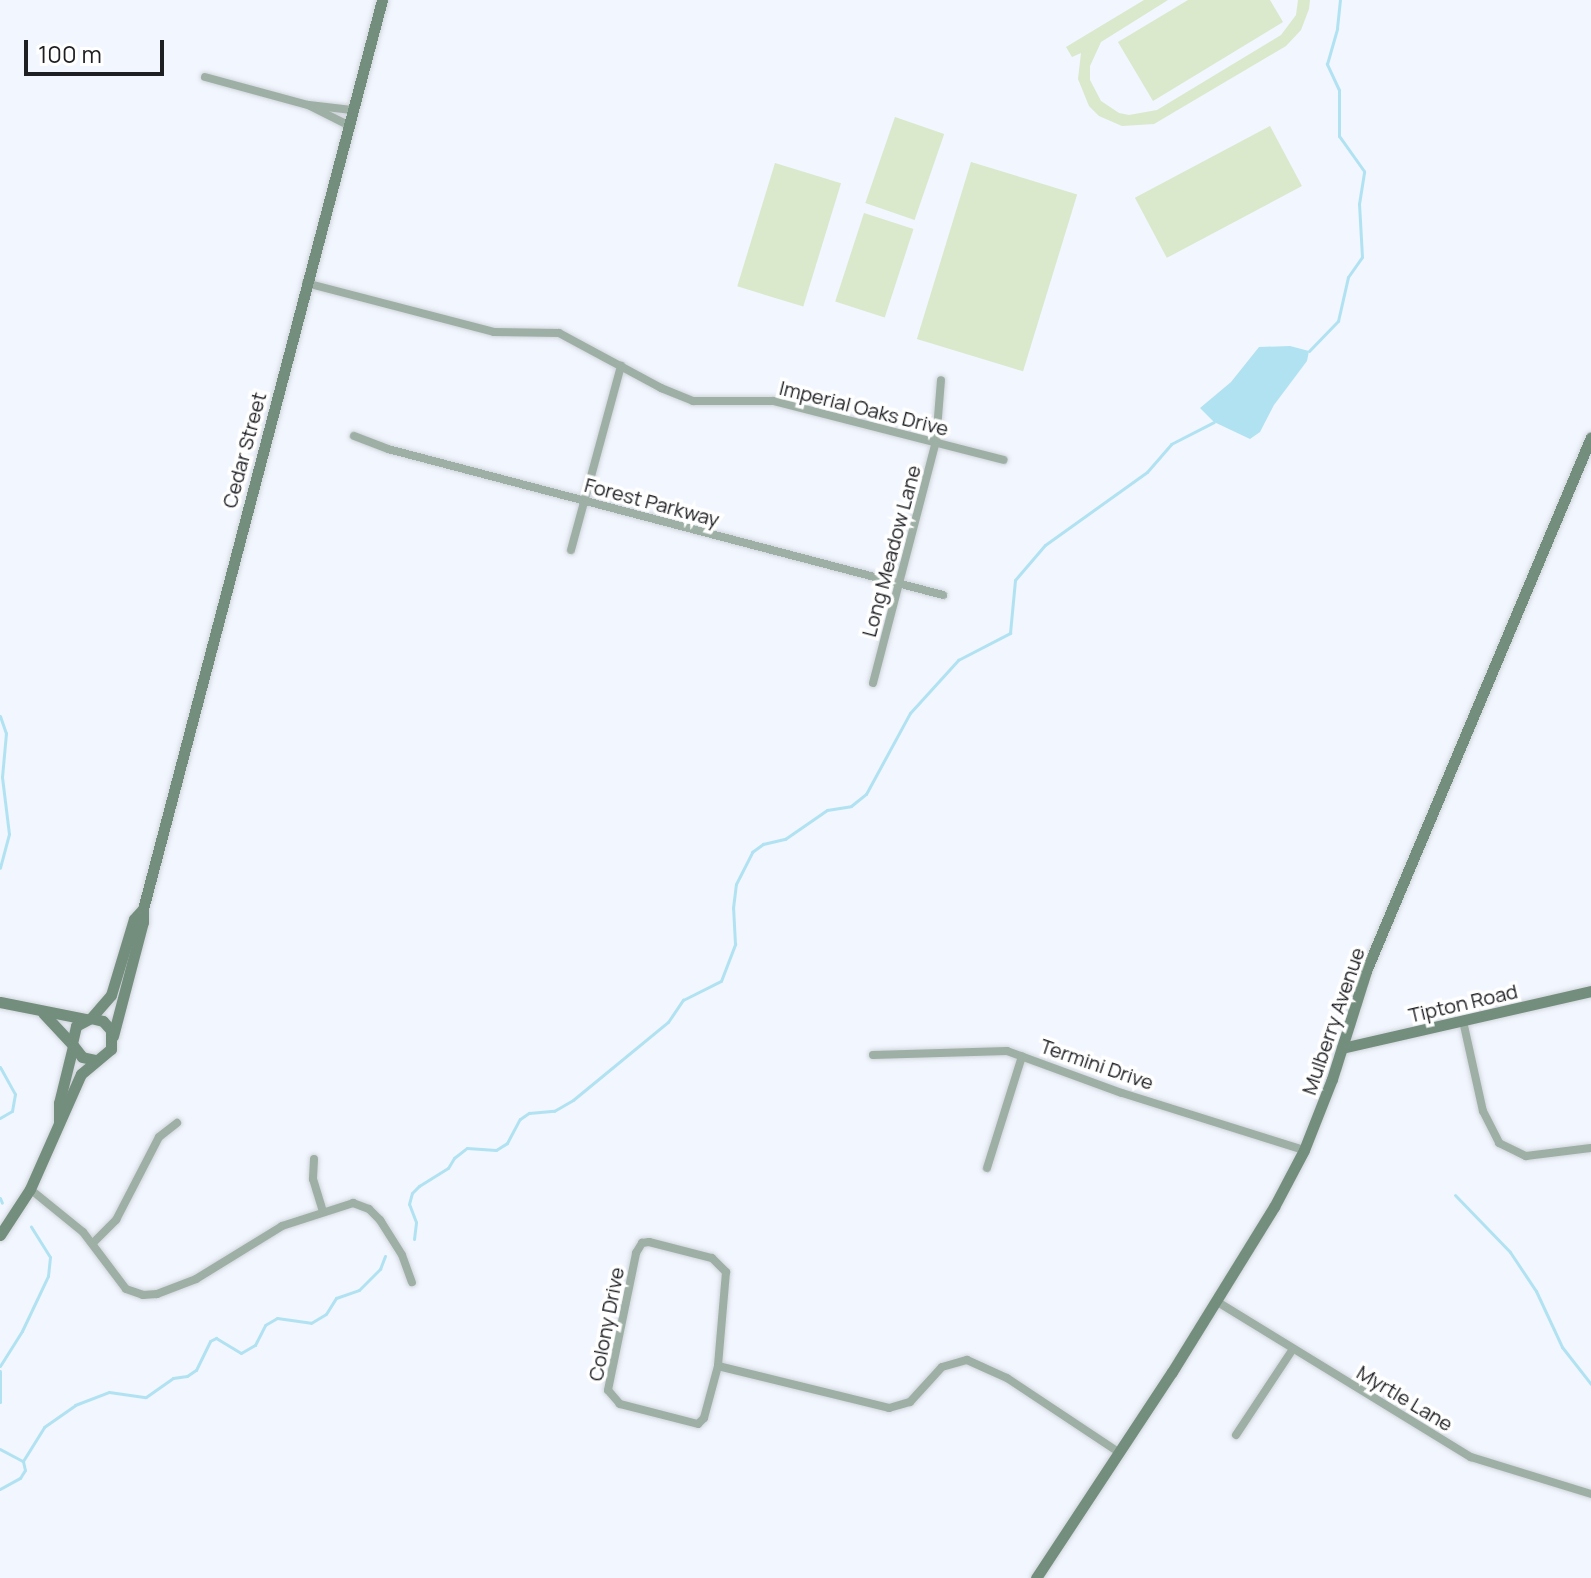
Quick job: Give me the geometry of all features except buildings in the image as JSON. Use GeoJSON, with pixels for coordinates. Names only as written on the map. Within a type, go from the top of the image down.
{"type":"FeatureCollection","features":[{"type":"Feature","properties":{"kind":"main road","name":"Cedar Street"},"geometry":{"type":"LineString","coordinates":[[113,1036],[143,922],[143,909],[382,0]]}},
{"type":"Feature","properties":{"kind":"main road","name":"Mulberry Avenue"},"geometry":{"type":"LineString","coordinates":[[1036,1578],[1216,1301],[1304,1150],[1342,1048],[1366,971],[1591,437]]}},
{"type":"Feature","properties":{"kind":"main road","name":"Cedar Street"},"geometry":{"type":"LineString","coordinates":[[89,1019],[101,1010],[111,995],[134,919],[143,909]]}},
{"type":"Feature","properties":{"kind":"main road","name":"Tipton Road"},"geometry":{"type":"LineString","coordinates":[[1342,1048],[1591,991]]}},
{"type":"Feature","properties":{"kind":"main road"},"geometry":{"type":"LineString","coordinates":[[0,1002],[42,1013],[89,1019],[108,1025],[113,1036],[111,1049],[81,1074],[30,1189],[0,1235]]}},
{"type":"Feature","properties":{"kind":"main road"},"geometry":{"type":"LineString","coordinates":[[42,1013],[82,1057],[95,1060]]}},
{"type":"Feature","properties":{"kind":"main road"},"geometry":{"type":"LineString","coordinates":[[59,1123],[59,1103],[73,1045],[73,1031],[89,1019]]}},
{"type":"Feature","properties":{"kind":"street"},"geometry":{"type":"LineString","coordinates":[[205,77],[308,105],[352,110]]}},
{"type":"Feature","properties":{"kind":"street"},"geometry":{"type":"LineString","coordinates":[[308,105],[348,125]]}},
{"type":"Feature","properties":{"kind":"street","name":"Imperial Oaks Drive"},"geometry":{"type":"LineString","coordinates":[[306,283],[494,332],[559,333],[661,388],[693,401],[774,401],[1004,460]]}},
{"type":"Feature","properties":{"kind":"street"},"geometry":{"type":"LineString","coordinates":[[571,550],[621,366]]}},
{"type":"Feature","properties":{"kind":"street","name":"Long Meadow Lane"},"geometry":{"type":"LineString","coordinates":[[873,683],[936,442],[941,380]]}},
{"type":"Feature","properties":{"kind":"street","name":"Forest Parkway"},"geometry":{"type":"LineString","coordinates":[[354,436],[388,449],[943,595]]}},
{"type":"Feature","properties":{"kind":"street"},"geometry":{"type":"LineString","coordinates":[[1463,1021],[1483,1111],[1499,1143],[1526,1156],[1591,1148]]}},
{"type":"Feature","properties":{"kind":"street","name":"Termini Drive"},"geometry":{"type":"LineString","coordinates":[[873,1055],[920,1056],[993,1049],[1304,1150]]}},
{"type":"Feature","properties":{"kind":"street"},"geometry":{"type":"LineString","coordinates":[[987,1168],[1022,1056]]}},
{"type":"Feature","properties":{"kind":"street"},"geometry":{"type":"LineString","coordinates":[[93,1243],[116,1220],[159,1137],[177,1123]]}},
{"type":"Feature","properties":{"kind":"street"},"geometry":{"type":"LineString","coordinates":[[314,1159],[313,1179],[323,1211]]}},
{"type":"Feature","properties":{"kind":"street"},"geometry":{"type":"LineString","coordinates":[[30,1189],[63,1212],[93,1243],[126,1289],[152,1295],[196,1279],[262,1237],[323,1211],[353,1203],[369,1209],[402,1255],[412,1282]]}},
{"type":"Feature","properties":{"kind":"street","name":"Colony Drive"},"geometry":{"type":"LineString","coordinates":[[642,1243],[658,1243],[712,1258],[723,1266],[726,1280],[718,1366],[704,1418],[698,1424],[620,1404],[609,1396],[608,1382],[636,1253],[642,1243]]}},
{"type":"Feature","properties":{"kind":"street","name":"Myrtle Lane"},"geometry":{"type":"LineString","coordinates":[[1216,1301],[1471,1457],[1591,1494]]}},
{"type":"Feature","properties":{"kind":"street"},"geometry":{"type":"LineString","coordinates":[[1236,1435],[1293,1349]]}},
{"type":"Feature","properties":{"kind":"street"},"geometry":{"type":"LineString","coordinates":[[718,1366],[889,1408],[910,1402],[942,1367],[967,1360],[1007,1378],[1120,1453]]}},
{"type":"Feature","properties":{"kind":"green space"},"geometry":{"type":"Polygon","coordinates":[[[1144,0],[1168,0],[1101,42],[1090,66],[1090,80],[1101,101],[1119,113],[1129,115],[1157,110],[1281,35],[1296,15],[1298,0],[1310,0],[1301,30],[1286,46],[1154,124],[1122,126],[1099,116],[1089,106],[1078,79],[1081,53],[1072,57],[1066,47],[1144,0]]]}},
{"type":"Feature","properties":{"kind":"green space"},"geometry":{"type":"Polygon","coordinates":[[[1188,0],[1270,0],[1283,22],[1153,101],[1118,42],[1188,0]]]}},
{"type":"Feature","properties":{"kind":"green space"},"geometry":{"type":"Polygon","coordinates":[[[895,117],[944,134],[915,220],[865,203],[895,117]]]}},
{"type":"Feature","properties":{"kind":"green space"},"geometry":{"type":"Polygon","coordinates":[[[1270,126],[1302,186],[1167,258],[1135,198],[1270,126]]]}},
{"type":"Feature","properties":{"kind":"green space"},"geometry":{"type":"Polygon","coordinates":[[[971,162],[1077,194],[1023,371],[917,339],[971,162]]]}},
{"type":"Feature","properties":{"kind":"green space"},"geometry":{"type":"Polygon","coordinates":[[[775,163],[841,183],[803,307],[737,286],[775,163]]]}},
{"type":"Feature","properties":{"kind":"green space"},"geometry":{"type":"Polygon","coordinates":[[[864,213],[913,229],[885,318],[835,301],[864,213]]]}},
{"type":"Feature","properties":{"kind":"water"},"geometry":{"type":"Polygon","coordinates":[[[1290,346],[1309,351],[1307,361],[1274,405],[1260,432],[1250,439],[1214,422],[1200,408],[1231,382],[1259,347],[1290,346]]]}},
{"type":"Feature","properties":{"kind":"waterway"},"geometry":{"type":"LineString","coordinates":[[1309,351],[1338,321],[1348,277],[1362,257],[1359,204],[1364,171],[1339,136],[1339,90],[1327,64],[1337,28],[1340,0]]}},
{"type":"Feature","properties":{"kind":"waterway"},"geometry":{"type":"LineString","coordinates":[[414,1239],[416,1222],[409,1204],[412,1193],[419,1186],[448,1168],[454,1158],[467,1148],[496,1150],[507,1143],[520,1119],[529,1113],[554,1111],[573,1100],[668,1022],[683,1000],[721,981],[735,944],[733,908],[736,884],[752,852],[763,844],[785,839],[827,810],[851,806],[866,794],[910,713],[958,660],[1010,633],[1015,580],[1045,545],[1147,472],[1171,444],[1214,422]]}},
{"type":"Feature","properties":{"kind":"waterway"},"geometry":{"type":"LineString","coordinates":[[0,716],[6,733],[2,777],[9,834],[0,868]]}},
{"type":"Feature","properties":{"kind":"waterway"},"geometry":{"type":"LineString","coordinates":[[0,1067],[15,1094],[12,1111],[0,1118]]}},
{"type":"Feature","properties":{"kind":"waterway"},"geometry":{"type":"LineString","coordinates":[[1455,1195],[1510,1252],[1536,1291],[1562,1347],[1591,1384]]}},
{"type":"Feature","properties":{"kind":"waterway"},"geometry":{"type":"LineString","coordinates":[[0,1198],[2,1203]]}},
{"type":"Feature","properties":{"kind":"waterway"},"geometry":{"type":"LineString","coordinates":[[0,1366],[22,1331],[48,1276],[50,1257],[31,1227]]}},
{"type":"Feature","properties":{"kind":"waterway"},"geometry":{"type":"LineString","coordinates":[[0,1489],[20,1478],[25,1470],[23,1461],[44,1427],[75,1405],[109,1392],[146,1397],[173,1378],[187,1376],[196,1370],[210,1341],[216,1338],[241,1353],[255,1345],[265,1325],[277,1318],[311,1323],[326,1314],[336,1298],[359,1290],[380,1269],[385,1256]]}},
{"type":"Feature","properties":{"kind":"waterway"},"geometry":{"type":"LineString","coordinates":[[0,1371],[0,1402]]}},
{"type":"Feature","properties":{"kind":"waterway"},"geometry":{"type":"LineString","coordinates":[[0,1449],[23,1461]]}}]}
